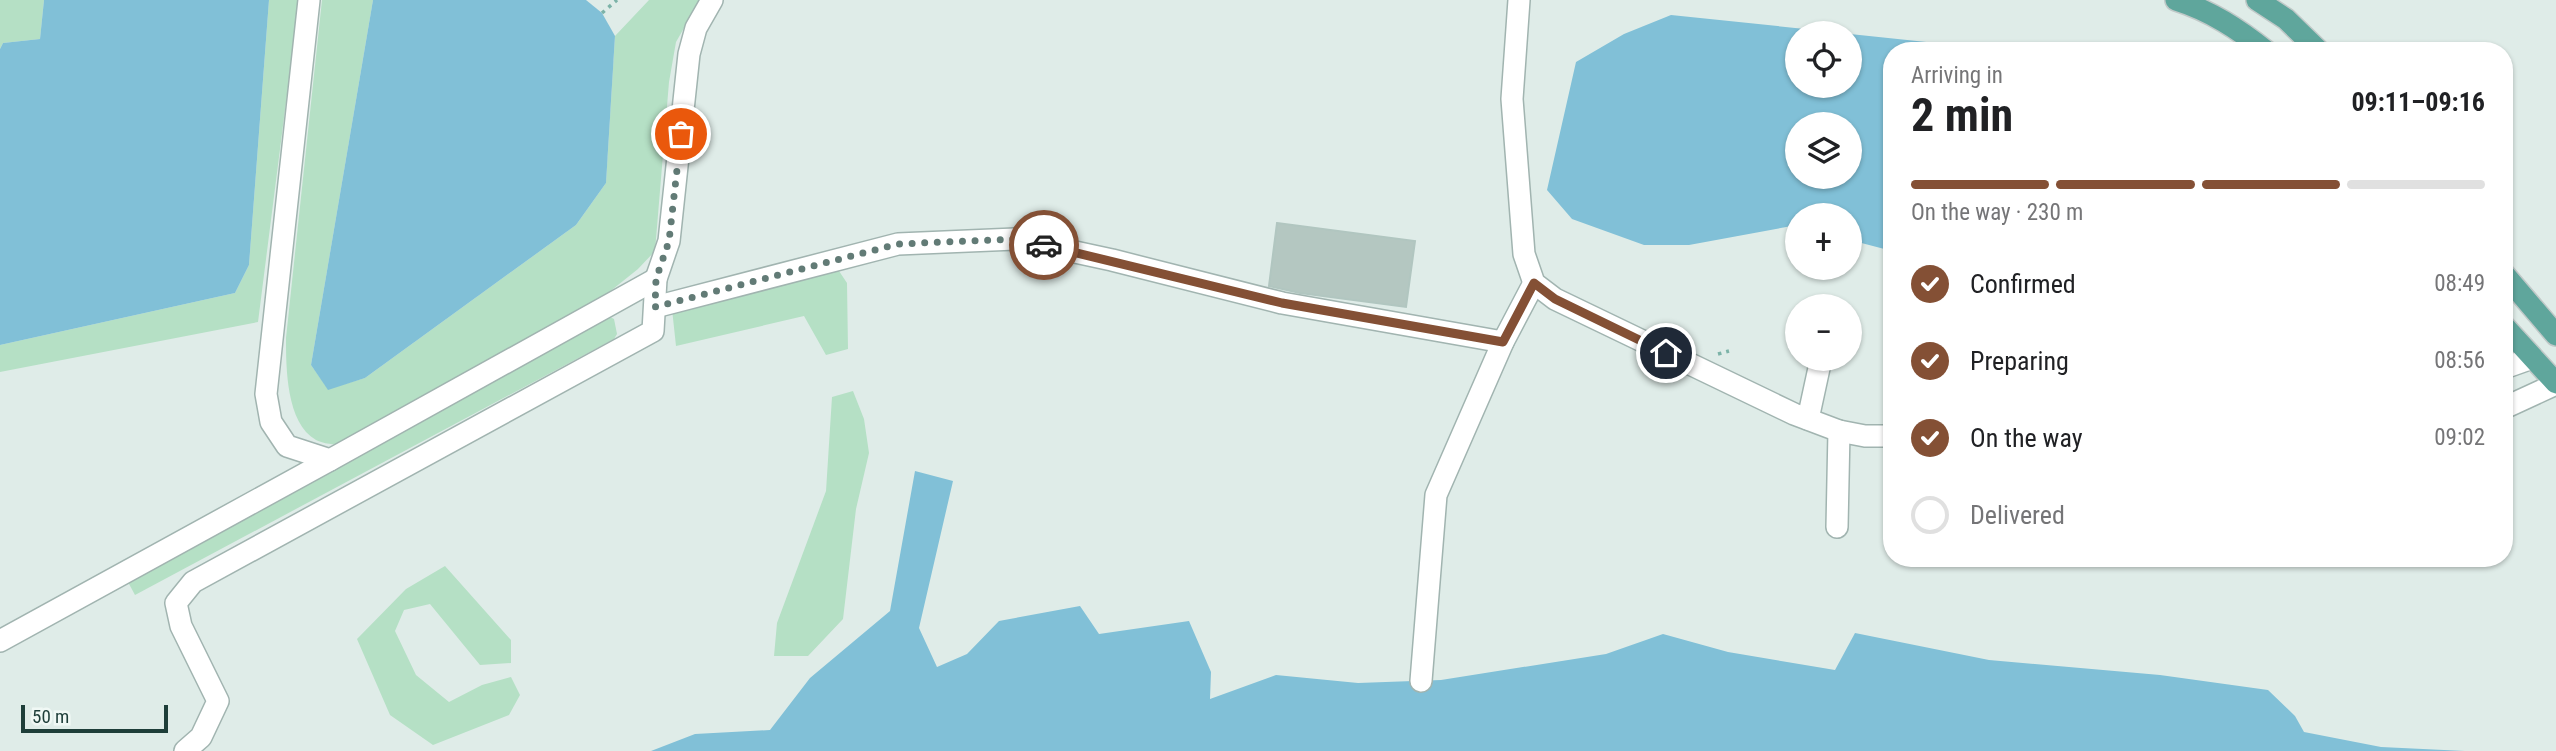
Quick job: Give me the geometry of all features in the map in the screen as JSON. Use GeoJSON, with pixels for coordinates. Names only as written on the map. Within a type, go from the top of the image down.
{"type":"FeatureCollection","features":[{"type":"Feature","properties":{"kind":"main road"},"geometry":{"type":"LineString","coordinates":[[2176,0],[2231,24],[2254,42]]}},
{"type":"Feature","properties":{"kind":"main road"},"geometry":{"type":"LineString","coordinates":[[2257,0],[2286,19],[2310,42]]}},
{"type":"Feature","properties":{"kind":"main road"},"geometry":{"type":"LineString","coordinates":[[2513,285],[2556,335]]}},
{"type":"Feature","properties":{"kind":"main road"},"geometry":{"type":"LineString","coordinates":[[2513,336],[2556,384]]}},
{"type":"Feature","properties":{"kind":"lane"},"geometry":{"type":"LineString","coordinates":[[309,0],[266,394],[271,422],[287,446],[330,460]]}},
{"type":"Feature","properties":{"kind":"lane"},"geometry":{"type":"LineString","coordinates":[[185,751],[201,737],[218,701],[181,626],[176,603],[193,582],[653,331],[656,279],[669,241],[689,54],[696,28],[712,0]]}},
{"type":"Feature","properties":{"kind":"lane"},"geometry":{"type":"LineString","coordinates":[[1519,0],[1512,99],[1524,254],[1534,283],[1555,299],[1808,419],[1839,431],[1883,436]]}},
{"type":"Feature","properties":{"kind":"lane"},"geometry":{"type":"LineString","coordinates":[[655,307],[898,244],[1015,239],[1112,260],[1282,303],[1503,342]]}},
{"type":"Feature","properties":{"kind":"lane"},"geometry":{"type":"LineString","coordinates":[[0,641],[656,279]]}},
{"type":"Feature","properties":{"kind":"lane"},"geometry":{"type":"LineString","coordinates":[[1421,681],[1436,495],[1503,342],[1534,283]]}},
{"type":"Feature","properties":{"kind":"lane"},"geometry":{"type":"LineString","coordinates":[[2513,365],[2532,358]]}},
{"type":"Feature","properties":{"kind":"lane"},"geometry":{"type":"LineString","coordinates":[[1808,419],[1818,371]]}},
{"type":"Feature","properties":{"kind":"lane"},"geometry":{"type":"LineString","coordinates":[[2513,404],[2556,384]]}},
{"type":"Feature","properties":{"kind":"lane"},"geometry":{"type":"LineString","coordinates":[[1837,527],[1839,431]]}},
{"type":"Feature","properties":{"kind":"path"},"geometry":{"type":"LineString","coordinates":[[602,13],[617,0]]}},
{"type":"Feature","properties":{"kind":"green space"},"geometry":{"type":"Polygon","coordinates":[[[0,0],[44,0],[40,39],[3,43],[0,49],[0,0]]]}},
{"type":"Feature","properties":{"kind":"green space"},"geometry":{"type":"Polygon","coordinates":[[[269,0],[299,0],[258,322],[0,372],[0,345],[235,293],[249,265],[269,0]]]}},
{"type":"Feature","properties":{"kind":"green space"},"geometry":{"type":"Polygon","coordinates":[[[322,0],[373,0],[311,365],[328,389],[365,378],[576,225],[606,183],[615,36],[649,0],[700,0],[676,42],[669,82],[655,251],[638,269],[593,305],[343,446],[316,440],[306,432],[293,408],[286,364],[286,338],[322,0]]]}},
{"type":"Feature","properties":{"kind":"green space"},"geometry":{"type":"Polygon","coordinates":[[[837,268],[847,283],[848,349],[826,355],[804,316],[676,346],[672,309],[837,268]]]}},
{"type":"Feature","properties":{"kind":"green space"},"geometry":{"type":"Polygon","coordinates":[[[606,315],[614,319],[617,334],[614,339],[135,595],[128,582],[606,315]]]}},
{"type":"Feature","properties":{"kind":"green space"},"geometry":{"type":"Polygon","coordinates":[[[853,391],[864,419],[869,453],[856,509],[843,619],[808,656],[774,656],[777,623],[826,491],[832,397],[853,391]]]}},
{"type":"Feature","properties":{"kind":"green space"},"geometry":{"type":"Polygon","coordinates":[[[445,566],[511,640],[511,663],[480,665],[430,604],[404,610],[395,631],[416,675],[449,702],[482,685],[511,677],[520,695],[509,715],[433,745],[390,715],[357,639],[406,589],[445,566]]]}},
{"type":"Feature","properties":{"kind":"water"},"geometry":{"type":"Polygon","coordinates":[[[44,0],[269,0],[249,265],[235,293],[0,345],[0,49],[3,43],[40,39],[44,0]]]}},
{"type":"Feature","properties":{"kind":"water"},"geometry":{"type":"Polygon","coordinates":[[[373,0],[586,0],[602,13],[615,36],[606,183],[576,225],[365,378],[328,390],[311,365],[373,0]]]}},
{"type":"Feature","properties":{"kind":"water"},"geometry":{"type":"Polygon","coordinates":[[[1671,15],[1785,27],[1785,98],[1862,98],[1862,35],[1926,42],[1883,42],[1883,249],[1862,243],[1862,203],[1785,203],[1785,227],[1689,245],[1644,245],[1572,219],[1547,190],[1576,62],[1624,34],[1671,15]]]}},
{"type":"Feature","properties":{"kind":"water"},"geometry":{"type":"Polygon","coordinates":[[[915,471],[953,481],[919,628],[937,667],[967,654],[999,621],[1080,606],[1099,634],[1189,621],[1211,672],[1210,699],[1276,675],[1358,683],[1441,680],[1606,654],[1663,634],[1728,652],[1835,670],[1855,633],[1989,660],[2160,675],[2268,690],[2295,716],[2304,732],[2381,747],[2465,751],[651,751],[695,734],[770,730],[810,678],[890,611],[915,471]]]}},
{"type":"Feature","properties":{"kind":"building"},"geometry":{"type":"Polygon","coordinates":[[[1277,223],[1415,241],[1406,307],[1300,293],[1269,286],[1277,223]]]}},
{"type":"Feature","properties":{"kind":"way so far"},"geometry":{"type":"LineString","coordinates":[[681,134],[669,241],[656,279],[655,307],[898,244],[1015,239],[1044,245]]}},
{"type":"Feature","properties":{"kind":"route"},"geometry":{"type":"LineString","coordinates":[[1044,245],[1282,303],[1503,342],[1534,283],[1555,299],[1666,353]]}}]}
